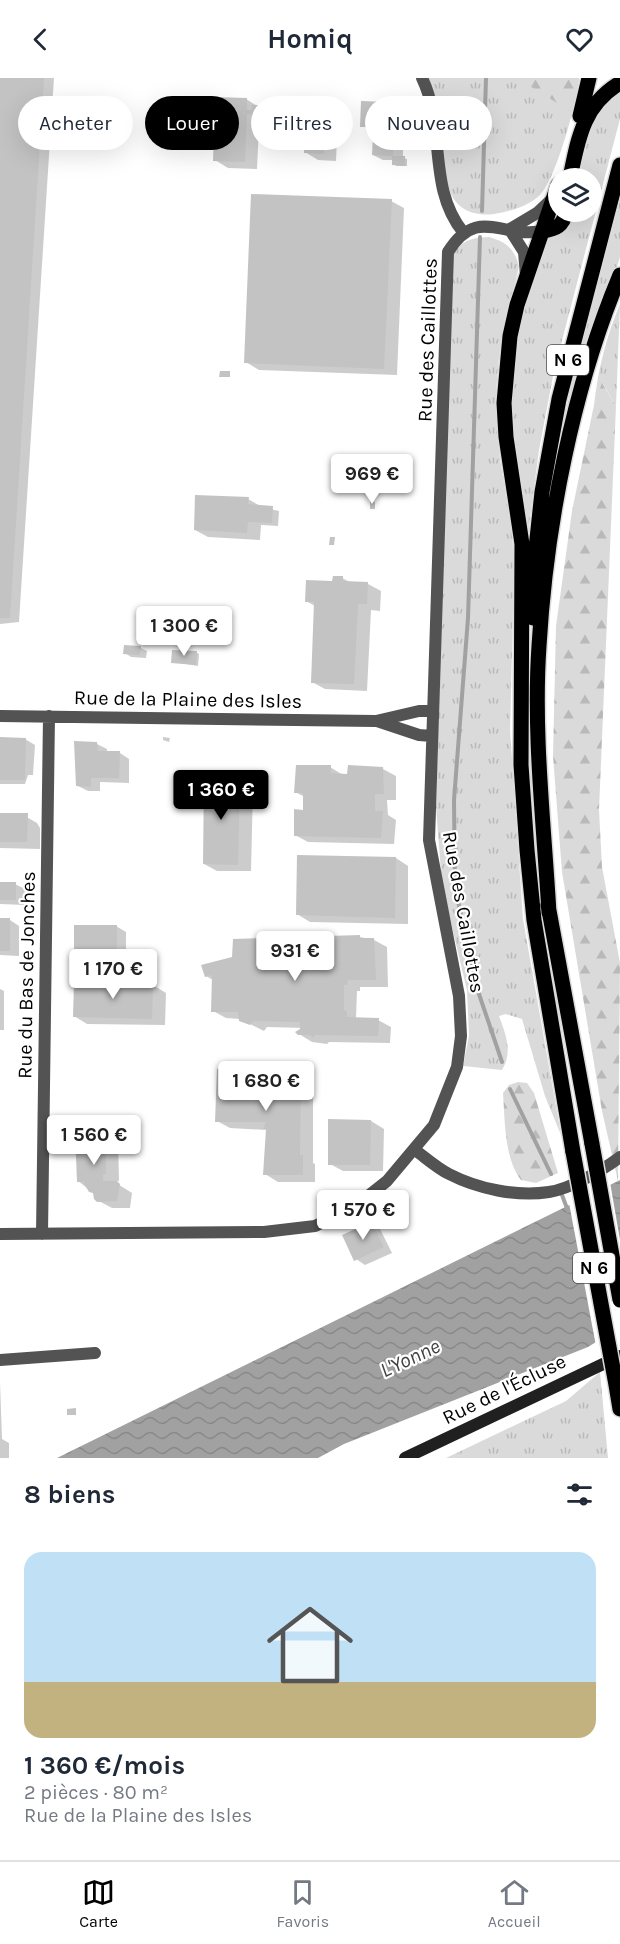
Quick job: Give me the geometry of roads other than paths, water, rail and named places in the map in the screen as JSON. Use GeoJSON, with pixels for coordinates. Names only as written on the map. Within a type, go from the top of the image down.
{"type":"FeatureCollection","features":[{"type":"Feature","properties":{"kind":"main road"},"geometry":{"type":"LineString","coordinates":[[563,168],[584,105],[589,78]]}},
{"type":"Feature","properties":{"kind":"main road"},"geometry":{"type":"LineString","coordinates":[[573,168],[591,109],[603,93],[620,83]]}},
{"type":"Feature","properties":{"kind":"main road","name":"N 6"},"geometry":{"type":"LineString","coordinates":[[620,165],[559,399],[542,492],[536,558],[531,677],[532,764],[541,863],[620,1300]]}},
{"type":"Feature","properties":{"kind":"main road"},"geometry":{"type":"LineString","coordinates":[[522,650],[522,544],[506,436],[504,404],[510,336],[526,276],[548,216]]}},
{"type":"Feature","properties":{"kind":"main road"},"geometry":{"type":"LineString","coordinates":[[543,231],[556,228],[563,222]]}},
{"type":"Feature","properties":{"kind":"main road"},"geometry":{"type":"LineString","coordinates":[[549,913],[540,764],[538,646],[560,486],[596,339],[620,275]]}},
{"type":"Feature","properties":{"kind":"main road","name":"N 6"},"geometry":{"type":"LineString","coordinates":[[536,558],[522,650],[521,765],[527,850],[536,931],[573,1152],[620,1409]]}},
{"type":"Feature","properties":{"kind":"street"},"geometry":{"type":"LineString","coordinates":[[422,78],[432,106],[444,198],[463,232],[475,226],[543,231]]}},
{"type":"Feature","properties":{"kind":"street"},"geometry":{"type":"LineString","coordinates":[[510,230],[537,213],[548,200]]}},
{"type":"Feature","properties":{"kind":"street"},"geometry":{"type":"LineString","coordinates":[[510,230],[524,252],[526,276]]}},
{"type":"Feature","properties":{"kind":"street","name":"Rue des Caillottes"},"geometry":{"type":"LineString","coordinates":[[0,1234],[264,1232],[315,1226],[353,1208],[387,1181],[434,1125],[458,1067],[461,1036],[459,996],[429,840],[448,252],[463,232]]}},
{"type":"Feature","properties":{"kind":"street","name":"Rue de la Plaine des Isles"},"geometry":{"type":"LineString","coordinates":[[0,716],[376,721],[419,711],[433,711]]}},
{"type":"Feature","properties":{"kind":"street","name":"Rue du Bas de Jonches"},"geometry":{"type":"LineString","coordinates":[[42,1234],[50,716]]}},
{"type":"Feature","properties":{"kind":"street","name":"Rue de la Plaine des Isles"},"geometry":{"type":"LineString","coordinates":[[376,721],[419,735],[432,736]]}},
{"type":"Feature","properties":{"kind":"street"},"geometry":{"type":"LineString","coordinates":[[415,1150],[447,1173],[470,1184],[508,1191],[550,1192],[604,1169],[620,1157]]}},
{"type":"Feature","properties":{"kind":"street"},"geometry":{"type":"LineString","coordinates":[[0,1360],[95,1353]]}},
{"type":"Feature","properties":{"kind":"street","name":"Rue de l'Écluse"},"geometry":{"type":"LineString","coordinates":[[405,1458],[620,1356]]}},
{"type":"Feature","properties":{"kind":"water","name":"L'Yonne"},"geometry":{"type":"Polygon","coordinates":[[[620,1180],[620,1327],[588,1347],[344,1444],[318,1458],[57,1458],[620,1180]]]}},
{"type":"Feature","properties":{"kind":"waterway"},"geometry":{"type":"LineString","coordinates":[[482,211],[486,78]]}},
{"type":"Feature","properties":{"kind":"waterway"},"geometry":{"type":"LineString","coordinates":[[480,237],[468,618],[454,800],[455,888],[479,994],[502,1062]]}},
{"type":"Feature","properties":{"kind":"waterway"},"geometry":{"type":"LineString","coordinates":[[510,1089],[551,1174]]}},
{"type":"Feature","properties":{"kind":"waterway"},"geometry":{"type":"LineString","coordinates":[[562,1195],[568,1211]]}}]}
